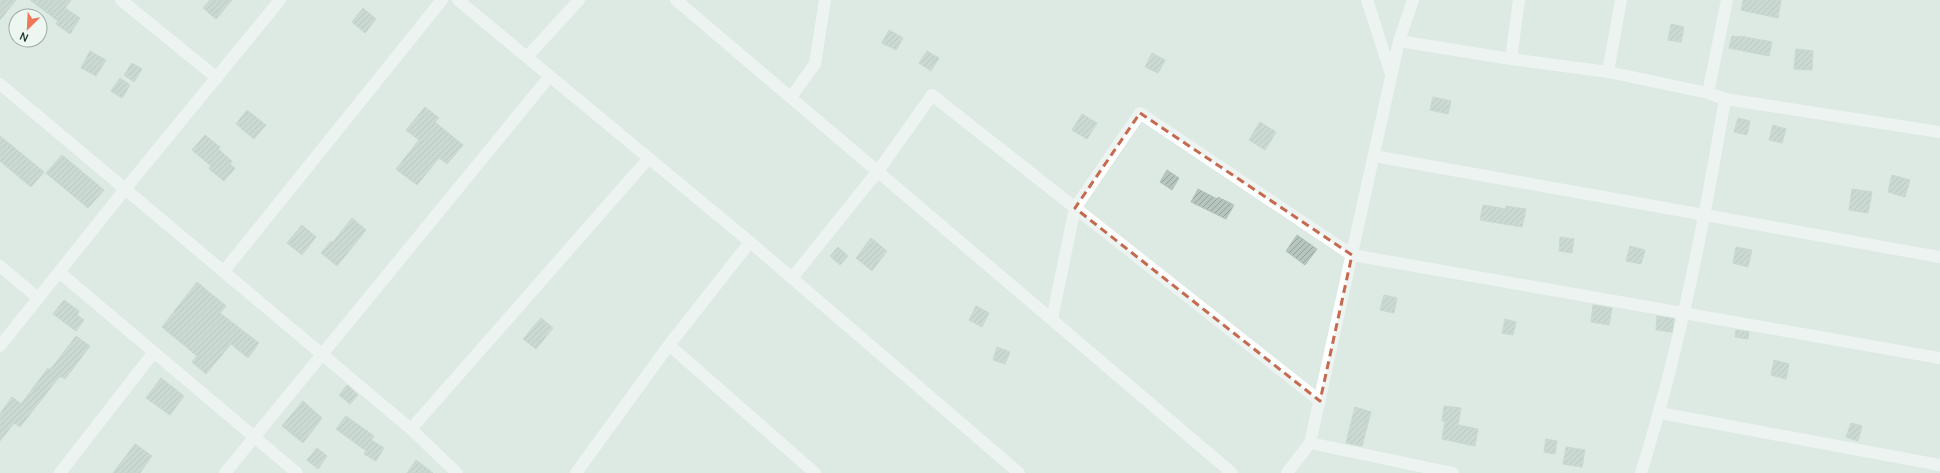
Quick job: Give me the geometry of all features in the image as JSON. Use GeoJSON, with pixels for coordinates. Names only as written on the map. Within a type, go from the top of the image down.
{"type":"FeatureCollection","features":[{"type":"Feature","properties":{"kind":"street"},"geometry":{"type":"LineString","coordinates":[[121,0],[217,78]]}},
{"type":"Feature","properties":{"kind":"street"},"geometry":{"type":"LineString","coordinates":[[0,346],[126,188],[280,0]]}},
{"type":"Feature","properties":{"kind":"street"},"geometry":{"type":"LineString","coordinates":[[224,271],[442,0]]}},
{"type":"Feature","properties":{"kind":"street"},"geometry":{"type":"LineString","coordinates":[[458,0],[750,242],[1019,473]]}},
{"type":"Feature","properties":{"kind":"street"},"geometry":{"type":"LineString","coordinates":[[528,57],[579,0]]}},
{"type":"Feature","properties":{"kind":"street"},"geometry":{"type":"LineString","coordinates":[[676,0],[1232,473]]}},
{"type":"Feature","properties":{"kind":"street"},"geometry":{"type":"LineString","coordinates":[[791,98],[815,64],[825,0]]}},
{"type":"Feature","properties":{"kind":"street"},"geometry":{"type":"LineString","coordinates":[[1367,0],[1392,75]]}},
{"type":"Feature","properties":{"kind":"street"},"geometry":{"type":"LineString","coordinates":[[1287,473],[1310,443],[1399,41],[1412,0]]}},
{"type":"Feature","properties":{"kind":"street"},"geometry":{"type":"LineString","coordinates":[[1511,60],[1520,0]]}},
{"type":"Feature","properties":{"kind":"street"},"geometry":{"type":"LineString","coordinates":[[1608,72],[1621,0]]}},
{"type":"Feature","properties":{"kind":"street"},"geometry":{"type":"LineString","coordinates":[[1708,92],[1727,0]]}},
{"type":"Feature","properties":{"kind":"street"},"geometry":{"type":"LineString","coordinates":[[1399,41],[1511,60],[1608,72],[1708,92],[1725,99],[1940,132]]}},
{"type":"Feature","properties":{"kind":"street"},"geometry":{"type":"LineString","coordinates":[[225,473],[550,76]]}},
{"type":"Feature","properties":{"kind":"street"},"geometry":{"type":"LineString","coordinates":[[0,84],[126,188],[411,429],[457,473]]}},
{"type":"Feature","properties":{"kind":"street"},"geometry":{"type":"LineString","coordinates":[[792,278],[878,171],[932,95],[1320,401]]}},
{"type":"Feature","properties":{"kind":"street"},"geometry":{"type":"LineString","coordinates":[[1641,473],[1660,413],[1684,314],[1706,215],[1725,99]]}},
{"type":"Feature","properties":{"kind":"street"},"geometry":{"type":"LineString","coordinates":[[1052,319],[1075,208],[1140,113],[1352,255],[1940,358]]}},
{"type":"Feature","properties":{"kind":"street"},"geometry":{"type":"LineString","coordinates":[[1374,156],[1940,257]]}},
{"type":"Feature","properties":{"kind":"street"},"geometry":{"type":"LineString","coordinates":[[411,429],[649,158]]}},
{"type":"Feature","properties":{"kind":"street"},"geometry":{"type":"LineString","coordinates":[[576,473],[669,345],[750,242]]}},
{"type":"Feature","properties":{"kind":"street"},"geometry":{"type":"LineString","coordinates":[[0,266],[38,298]]}},
{"type":"Feature","properties":{"kind":"street"},"geometry":{"type":"LineString","coordinates":[[59,272],[297,473]]}},
{"type":"Feature","properties":{"kind":"street"},"geometry":{"type":"LineString","coordinates":[[669,345],[815,473]]}},
{"type":"Feature","properties":{"kind":"street"},"geometry":{"type":"LineString","coordinates":[[60,473],[154,352]]}},
{"type":"Feature","properties":{"kind":"street"},"geometry":{"type":"LineString","coordinates":[[1660,413],[1940,466]]}},
{"type":"Feature","properties":{"kind":"street"},"geometry":{"type":"LineString","coordinates":[[1310,443],[1453,473]]}},
{"type":"Feature","properties":{"kind":"highlighted area"},"geometry":{"type":"Polygon","coordinates":[[[1140,113],[1352,255],[1320,401],[1075,208],[1140,113]]]}},
{"type":"Feature","properties":{"kind":"building"},"geometry":{"type":"Polygon","coordinates":[[[0,0],[16,0],[8,8],[0,20],[0,0]]]}},
{"type":"Feature","properties":{"kind":"building"},"geometry":{"type":"Polygon","coordinates":[[[30,0],[71,0],[65,8],[80,18],[70,34],[56,24],[58,21],[48,14],[48,8],[41,8],[30,0]]]}},
{"type":"Feature","properties":{"kind":"building"},"geometry":{"type":"Polygon","coordinates":[[[210,0],[232,0],[216,19],[203,8],[210,0]]]}},
{"type":"Feature","properties":{"kind":"building"},"geometry":{"type":"Polygon","coordinates":[[[1743,0],[1781,0],[1778,18],[1741,10],[1743,0]]]}},
{"type":"Feature","properties":{"kind":"building"},"geometry":{"type":"Polygon","coordinates":[[[363,8],[376,19],[365,33],[352,22],[363,8]]]}},
{"type":"Feature","properties":{"kind":"building"},"geometry":{"type":"Polygon","coordinates":[[[1671,24],[1684,27],[1681,42],[1668,40],[1671,24]]]}},
{"type":"Feature","properties":{"kind":"building"},"geometry":{"type":"Polygon","coordinates":[[[889,30],[903,38],[896,50],[882,43],[889,30]]]}},
{"type":"Feature","properties":{"kind":"building"},"geometry":{"type":"Polygon","coordinates":[[[1732,36],[1772,42],[1769,56],[1729,48],[1732,36]]]}},
{"type":"Feature","properties":{"kind":"building"},"geometry":{"type":"Polygon","coordinates":[[[1796,49],[1813,51],[1812,70],[1794,69],[1796,49]]]}},
{"type":"Feature","properties":{"kind":"building"},"geometry":{"type":"Polygon","coordinates":[[[90,51],[106,60],[96,76],[81,68],[90,51]]]}},
{"type":"Feature","properties":{"kind":"building"},"geometry":{"type":"Polygon","coordinates":[[[927,51],[939,58],[931,71],[919,63],[927,51]]]}},
{"type":"Feature","properties":{"kind":"building"},"geometry":{"type":"Polygon","coordinates":[[[1152,53],[1165,60],[1158,73],[1145,67],[1152,53]]]}},
{"type":"Feature","properties":{"kind":"building"},"geometry":{"type":"Polygon","coordinates":[[[132,63],[142,69],[134,82],[124,75],[132,63]]]}},
{"type":"Feature","properties":{"kind":"building"},"geometry":{"type":"Polygon","coordinates":[[[120,78],[130,85],[122,98],[111,91],[120,78]]]}},
{"type":"Feature","properties":{"kind":"building"},"geometry":{"type":"Polygon","coordinates":[[[1433,97],[1451,101],[1448,114],[1430,110],[1433,97]]]}},
{"type":"Feature","properties":{"kind":"building"},"geometry":{"type":"Polygon","coordinates":[[[425,107],[439,118],[435,122],[463,145],[447,164],[439,158],[417,185],[396,169],[419,140],[406,130],[425,107]]]}},
{"type":"Feature","properties":{"kind":"building"},"geometry":{"type":"Polygon","coordinates":[[[247,110],[266,125],[254,139],[236,124],[247,110]]]}},
{"type":"Feature","properties":{"kind":"building"},"geometry":{"type":"Polygon","coordinates":[[[1082,114],[1097,123],[1087,139],[1072,130],[1082,114]]]}},
{"type":"Feature","properties":{"kind":"building"},"geometry":{"type":"Polygon","coordinates":[[[1738,118],[1750,121],[1747,135],[1734,132],[1738,118]]]}},
{"type":"Feature","properties":{"kind":"building"},"geometry":{"type":"Polygon","coordinates":[[[1260,122],[1276,132],[1265,150],[1249,140],[1260,122]]]}},
{"type":"Feature","properties":{"kind":"building"},"geometry":{"type":"Polygon","coordinates":[[[1773,125],[1786,129],[1782,143],[1769,140],[1773,125]]]}},
{"type":"Feature","properties":{"kind":"building"},"geometry":{"type":"Polygon","coordinates":[[[205,135],[220,147],[218,149],[232,161],[230,164],[235,168],[224,181],[209,169],[211,166],[192,150],[205,135]]]}},
{"type":"Feature","properties":{"kind":"building"},"geometry":{"type":"Polygon","coordinates":[[[0,136],[44,172],[31,187],[0,161],[0,136]]]}},
{"type":"Feature","properties":{"kind":"building"},"geometry":{"type":"Polygon","coordinates":[[[62,155],[104,190],[88,208],[46,173],[62,155]]]}},
{"type":"Feature","properties":{"kind":"building"},"geometry":{"type":"Polygon","coordinates":[[[1167,170],[1179,178],[1172,190],[1160,182],[1167,170]]]}},
{"type":"Feature","properties":{"kind":"building"},"geometry":{"type":"Polygon","coordinates":[[[1892,175],[1910,180],[1905,197],[1888,192],[1892,175]]]}},
{"type":"Feature","properties":{"kind":"building"},"geometry":{"type":"Polygon","coordinates":[[[1198,189],[1217,199],[1218,197],[1234,205],[1226,219],[1191,202],[1198,189]]]}},
{"type":"Feature","properties":{"kind":"building"},"geometry":{"type":"Polygon","coordinates":[[[1852,189],[1872,192],[1868,213],[1849,210],[1852,189]]]}},
{"type":"Feature","properties":{"kind":"building"},"geometry":{"type":"Polygon","coordinates":[[[1483,205],[1506,209],[1506,206],[1526,209],[1522,227],[1480,220],[1483,205]]]}},
{"type":"Feature","properties":{"kind":"building"},"geometry":{"type":"Polygon","coordinates":[[[352,218],[366,230],[337,266],[321,253],[331,241],[333,242],[352,218]]]}},
{"type":"Feature","properties":{"kind":"building"},"geometry":{"type":"Polygon","coordinates":[[[302,225],[316,237],[302,255],[287,243],[302,225]]]}},
{"type":"Feature","properties":{"kind":"building"},"geometry":{"type":"Polygon","coordinates":[[[1297,235],[1317,249],[1305,265],[1286,251],[1297,235]]]}},
{"type":"Feature","properties":{"kind":"building"},"geometry":{"type":"Polygon","coordinates":[[[1560,237],[1574,239],[1572,253],[1559,251],[1560,237]]]}},
{"type":"Feature","properties":{"kind":"building"},"geometry":{"type":"Polygon","coordinates":[[[871,238],[887,251],[872,271],[856,258],[871,238]]]}},
{"type":"Feature","properties":{"kind":"building"},"geometry":{"type":"Polygon","coordinates":[[[1630,246],[1645,250],[1641,264],[1626,261],[1630,246]]]}},
{"type":"Feature","properties":{"kind":"building"},"geometry":{"type":"Polygon","coordinates":[[[838,247],[848,256],[840,265],[830,256],[838,247]]]}},
{"type":"Feature","properties":{"kind":"building"},"geometry":{"type":"Polygon","coordinates":[[[1736,247],[1752,250],[1748,267],[1733,263],[1736,247]]]}},
{"type":"Feature","properties":{"kind":"building"},"geometry":{"type":"Polygon","coordinates":[[[197,282],[226,306],[220,313],[259,343],[248,358],[231,344],[206,374],[192,362],[197,356],[162,327],[197,282]]]}},
{"type":"Feature","properties":{"kind":"building"},"geometry":{"type":"Polygon","coordinates":[[[1384,295],[1397,298],[1394,313],[1380,310],[1384,295]]]}},
{"type":"Feature","properties":{"kind":"building"},"geometry":{"type":"Polygon","coordinates":[[[64,300],[79,311],[77,315],[84,320],[76,331],[53,314],[64,300]]]}},
{"type":"Feature","properties":{"kind":"building"},"geometry":{"type":"Polygon","coordinates":[[[1593,305],[1612,308],[1609,325],[1591,322],[1593,305]]]}},
{"type":"Feature","properties":{"kind":"building"},"geometry":{"type":"Polygon","coordinates":[[[976,306],[989,313],[982,327],[969,320],[976,306]]]}},
{"type":"Feature","properties":{"kind":"building"},"geometry":{"type":"Polygon","coordinates":[[[1657,316],[1674,319],[1672,332],[1656,330],[1657,316]]]}},
{"type":"Feature","properties":{"kind":"building"},"geometry":{"type":"Polygon","coordinates":[[[541,318],[553,328],[536,349],[523,339],[541,318]]]}},
{"type":"Feature","properties":{"kind":"building"},"geometry":{"type":"Polygon","coordinates":[[[1505,319],[1516,322],[1513,335],[1502,333],[1505,319]]]}},
{"type":"Feature","properties":{"kind":"building"},"geometry":{"type":"Polygon","coordinates":[[[1736,330],[1749,332],[1748,339],[1735,337],[1736,330]]]}},
{"type":"Feature","properties":{"kind":"building"},"geometry":{"type":"Polygon","coordinates":[[[76,336],[90,346],[65,379],[60,376],[20,427],[14,423],[0,441],[0,414],[12,397],[21,404],[48,368],[50,370],[76,336]]]}},
{"type":"Feature","properties":{"kind":"building"},"geometry":{"type":"Polygon","coordinates":[[[997,347],[1010,352],[1005,364],[993,360],[997,347]]]}},
{"type":"Feature","properties":{"kind":"building"},"geometry":{"type":"Polygon","coordinates":[[[1774,360],[1789,364],[1786,379],[1771,375],[1774,360]]]}},
{"type":"Feature","properties":{"kind":"building"},"geometry":{"type":"Polygon","coordinates":[[[161,378],[184,396],[170,415],[146,398],[161,378]]]}},
{"type":"Feature","properties":{"kind":"building"},"geometry":{"type":"Polygon","coordinates":[[[347,385],[358,395],[350,404],[339,395],[347,385]]]}},
{"type":"Feature","properties":{"kind":"building"},"geometry":{"type":"Polygon","coordinates":[[[303,401],[322,418],[303,443],[282,426],[303,401]]]}},
{"type":"Feature","properties":{"kind":"building"},"geometry":{"type":"Polygon","coordinates":[[[1444,406],[1461,408],[1458,425],[1478,429],[1475,446],[1442,439],[1445,421],[1442,421],[1444,406]]]}},
{"type":"Feature","properties":{"kind":"building"},"geometry":{"type":"Polygon","coordinates":[[[1355,407],[1371,412],[1362,446],[1346,443],[1355,407]]]}},
{"type":"Feature","properties":{"kind":"building"},"geometry":{"type":"Polygon","coordinates":[[[346,416],[374,436],[371,440],[384,448],[376,461],[364,454],[366,451],[336,429],[346,416]]]}},
{"type":"Feature","properties":{"kind":"building"},"geometry":{"type":"Polygon","coordinates":[[[1851,423],[1862,426],[1858,441],[1846,437],[1851,423]]]}},
{"type":"Feature","properties":{"kind":"building"},"geometry":{"type":"Polygon","coordinates":[[[1546,439],[1557,441],[1555,454],[1544,452],[1546,439]]]}},
{"type":"Feature","properties":{"kind":"building"},"geometry":{"type":"Polygon","coordinates":[[[135,444],[152,456],[140,473],[113,473],[135,444]]]}},
{"type":"Feature","properties":{"kind":"building"},"geometry":{"type":"Polygon","coordinates":[[[1566,447],[1585,450],[1582,467],[1563,464],[1566,447]]]}},
{"type":"Feature","properties":{"kind":"building"},"geometry":{"type":"Polygon","coordinates":[[[317,448],[327,456],[318,469],[307,460],[317,448]]]}},
{"type":"Feature","properties":{"kind":"building"},"geometry":{"type":"Polygon","coordinates":[[[416,460],[433,473],[407,473],[416,460]]]}}]}
